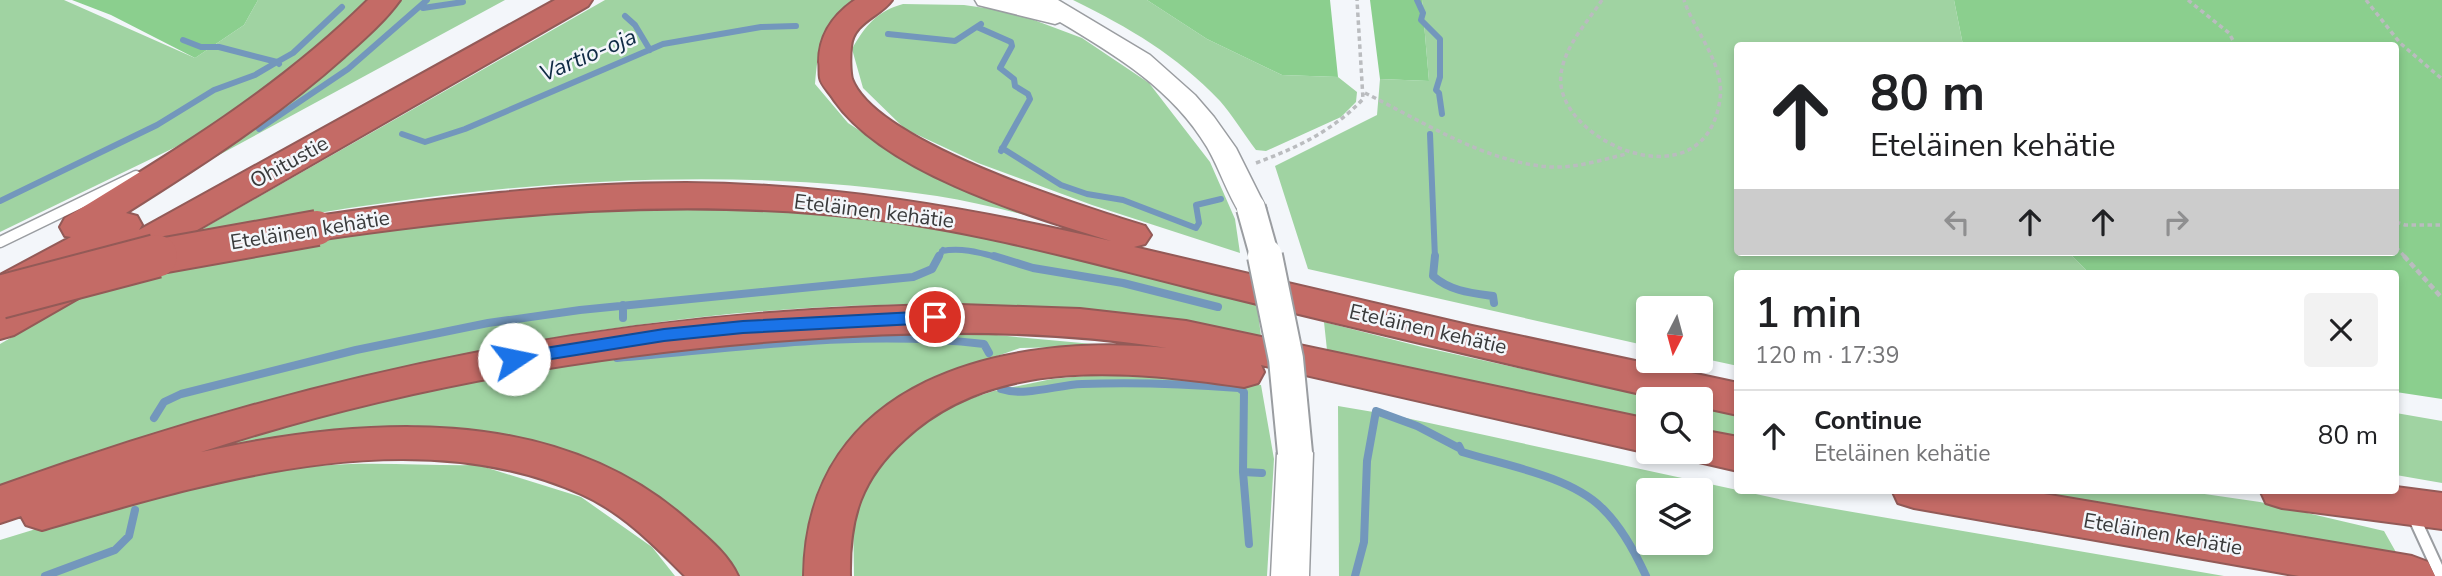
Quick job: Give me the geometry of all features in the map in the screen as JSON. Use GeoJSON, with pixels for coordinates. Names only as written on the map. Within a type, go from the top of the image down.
{"type":"FeatureCollection","features":[{"type":"Feature","properties":{"kind":"highway"},"geometry":{"type":"LineString","coordinates":[[0,272],[203,148],[297,82],[342,44],[385,0]]}},
{"type":"Feature","properties":{"kind":"highway","name":"Ohitustie"},"geometry":{"type":"LineString","coordinates":[[0,294],[530,0]]}},
{"type":"Feature","properties":{"kind":"highway","name":"Ohitustie"},"geometry":{"type":"LineString","coordinates":[[0,325],[577,0]]}},
{"type":"Feature","properties":{"kind":"highway"},"geometry":{"type":"LineString","coordinates":[[877,0],[854,15],[843,29],[831,59],[834,78],[853,106],[883,130],[947,167],[1046,207],[1150,241],[1660,383]]}},
{"type":"Feature","properties":{"kind":"highway","name":"Eteläinen kehätie"},"geometry":{"type":"LineString","coordinates":[[0,294],[169,253],[465,207],[638,195],[741,197],[934,216],[1052,239],[1734,398]]}},
{"type":"Feature","properties":{"kind":"highway"},"geometry":{"type":"LineString","coordinates":[[0,505],[84,472],[233,425],[407,381],[569,349],[664,335],[809,323],[949,318],[1033,321],[1158,332],[1237,345],[1636,433]]}},
{"type":"Feature","properties":{"kind":"highway"},"geometry":{"type":"LineString","coordinates":[[827,576],[828,526],[842,486],[856,461],[887,426],[955,383],[1037,364],[1114,360],[1210,366],[1636,434]]}},
{"type":"Feature","properties":{"kind":"highway"},"geometry":{"type":"LineString","coordinates":[[0,524],[183,474],[296,450],[387,442],[458,445],[494,449],[548,462],[597,481],[640,507],[677,538],[715,576]]}},
{"type":"Feature","properties":{"kind":"highway"},"geometry":{"type":"LineString","coordinates":[[1713,449],[1734,453]]}},
{"type":"Feature","properties":{"kind":"highway","name":"Eteläinen kehätie"},"geometry":{"type":"LineString","coordinates":[[1937,494],[2412,576]]}},
{"type":"Feature","properties":{"kind":"highway"},"geometry":{"type":"LineString","coordinates":[[2311,494],[2426,510]]}},
{"type":"Feature","properties":{"kind":"street"},"geometry":{"type":"LineString","coordinates":[[987,0],[1077,21]]}},
{"type":"Feature","properties":{"kind":"street"},"geometry":{"type":"LineString","coordinates":[[1037,0],[1054,6],[1131,53],[1176,89],[1210,128],[1235,169],[1269,265],[1285,340],[1295,453],[1290,576]]}},
{"type":"Feature","properties":{"kind":"lane"},"geometry":{"type":"LineString","coordinates":[[0,242],[130,179],[203,148]]}},
{"type":"Feature","properties":{"kind":"lane"},"geometry":{"type":"LineString","coordinates":[[2426,510],[2441,576]]}},
{"type":"Feature","properties":{"kind":"path"},"geometry":{"type":"LineString","coordinates":[[1235,169],[1257,163],[1324,132],[1348,117],[1365,93],[1357,0]]}},
{"type":"Feature","properties":{"kind":"path"},"geometry":{"type":"LineString","coordinates":[[1602,0],[1569,49],[1561,74],[1561,86],[1570,106],[1591,133],[1627,154],[1646,159],[1664,157],[1692,148],[1708,130],[1717,112],[1720,99],[1718,75],[1684,0]]}},
{"type":"Feature","properties":{"kind":"path"},"geometry":{"type":"LineString","coordinates":[[2188,0],[2229,33],[2234,42]]}},
{"type":"Feature","properties":{"kind":"path"},"geometry":{"type":"LineString","coordinates":[[2366,0],[2397,42]]}},
{"type":"Feature","properties":{"kind":"path"},"geometry":{"type":"LineString","coordinates":[[2399,44],[2422,66],[2442,79]]}},
{"type":"Feature","properties":{"kind":"path"},"geometry":{"type":"LineString","coordinates":[[1365,93],[1490,152],[1526,163],[1552,167],[1627,154]]}},
{"type":"Feature","properties":{"kind":"path"},"geometry":{"type":"LineString","coordinates":[[2399,223],[2442,225]]}},
{"type":"Feature","properties":{"kind":"path"},"geometry":{"type":"LineString","coordinates":[[2399,250],[2442,298]]}},
{"type":"Feature","properties":{"kind":"green space"},"geometry":{"type":"Polygon","coordinates":[[[0,0],[64,0],[195,58],[244,25],[258,0],[366,0],[306,61],[217,127],[0,232],[0,0]]]}},
{"type":"Feature","properties":{"kind":"green space"},"geometry":{"type":"Polygon","coordinates":[[[72,0],[258,0],[244,25],[195,58],[111,15],[72,0]]]}},
{"type":"Feature","properties":{"kind":"green space"},"geometry":{"type":"Polygon","coordinates":[[[395,0],[505,0],[160,187],[395,0]]]}},
{"type":"Feature","properties":{"kind":"green space"},"geometry":{"type":"Polygon","coordinates":[[[605,0],[855,0],[835,19],[824,36],[818,56],[815,84],[848,123],[896,154],[1071,226],[954,199],[844,185],[750,180],[656,180],[561,184],[466,193],[373,205],[188,237],[605,0]]]}},
{"type":"Feature","properties":{"kind":"green space"},"geometry":{"type":"Polygon","coordinates":[[[1073,0],[1147,0],[1207,39],[1282,75],[1338,77],[1357,92],[1356,102],[1341,117],[1266,151],[1256,150],[1220,101],[1169,56],[1133,32],[1073,0]]]}},
{"type":"Feature","properties":{"kind":"green space"},"geometry":{"type":"Polygon","coordinates":[[[1147,0],[1330,0],[1338,77],[1282,75],[1207,39],[1147,0]]]}},
{"type":"Feature","properties":{"kind":"green space"},"geometry":{"type":"Polygon","coordinates":[[[1370,0],[1422,0],[1429,81],[1380,79],[1370,0]]]}},
{"type":"Feature","properties":{"kind":"green space"},"geometry":{"type":"Polygon","coordinates":[[[1422,0],[1954,0],[1962,42],[1734,42],[1734,256],[2072,256],[2086,270],[1734,270],[1734,365],[1713,361],[1713,296],[1636,296],[1636,343],[1308,269],[1275,166],[1377,115],[1380,79],[1429,81],[1422,0]]]}},
{"type":"Feature","properties":{"kind":"green space"},"geometry":{"type":"Polygon","coordinates":[[[1954,0],[2442,0],[2442,399],[2399,392],[2399,270],[2086,270],[2072,256],[2399,256],[2399,42],[1962,42],[1954,0]]]}},
{"type":"Feature","properties":{"kind":"green space"},"geometry":{"type":"Polygon","coordinates":[[[903,4],[964,5],[1013,12],[1082,38],[1149,83],[1210,162],[1235,219],[1240,253],[1092,205],[978,163],[905,129],[863,88],[852,49],[873,20],[903,4]]]}},
{"type":"Feature","properties":{"kind":"green space"},"geometry":{"type":"Polygon","coordinates":[[[732,208],[854,218],[946,230],[1082,258],[1257,305],[1261,336],[1125,315],[987,305],[848,306],[709,316],[570,335],[433,362],[298,395],[166,433],[0,488],[0,344],[107,283],[210,259],[402,225],[571,210],[732,208]]]}},
{"type":"Feature","properties":{"kind":"green space"},"geometry":{"type":"Polygon","coordinates":[[[1324,322],[1422,347],[1636,394],[1636,416],[1327,350],[1324,322]]]}},
{"type":"Feature","properties":{"kind":"green space"},"geometry":{"type":"Polygon","coordinates":[[[952,331],[1115,346],[1020,348],[931,379],[858,437],[812,511],[808,576],[734,576],[674,513],[608,467],[527,442],[411,425],[290,441],[162,465],[163,457],[482,375],[730,340],[952,331]]]}},
{"type":"Feature","properties":{"kind":"green space"},"geometry":{"type":"Polygon","coordinates":[[[1128,372],[1261,385],[1274,459],[1267,576],[854,576],[853,509],[886,449],[941,408],[994,391],[1052,379],[1128,372]]]}},
{"type":"Feature","properties":{"kind":"green space"},"geometry":{"type":"Polygon","coordinates":[[[1338,406],[1397,416],[1682,478],[1636,478],[1636,555],[1713,555],[1713,485],[1734,489],[1734,494],[1755,494],[2224,576],[1339,576],[1338,406]]]}},
{"type":"Feature","properties":{"kind":"green space"},"geometry":{"type":"Polygon","coordinates":[[[1713,410],[1734,414],[1734,436],[1713,432],[1713,410]]]}},
{"type":"Feature","properties":{"kind":"green space"},"geometry":{"type":"Polygon","coordinates":[[[2399,414],[2442,421],[2442,483],[2399,476],[2399,414]]]}},
{"type":"Feature","properties":{"kind":"green space"},"geometry":{"type":"Polygon","coordinates":[[[478,465],[581,497],[652,547],[675,576],[0,576],[0,540],[118,505],[197,486],[318,466],[478,465]]]}},
{"type":"Feature","properties":{"kind":"green space"},"geometry":{"type":"Polygon","coordinates":[[[2043,494],[2205,494],[2260,502],[2384,531],[2397,554],[2043,494]]]}},
{"type":"Feature","properties":{"kind":"waterway"},"geometry":{"type":"LineString","coordinates":[[259,129],[348,69],[427,0]]}},
{"type":"Feature","properties":{"kind":"waterway"},"geometry":{"type":"LineString","coordinates":[[1417,0],[1423,13],[1421,20],[1440,39],[1440,77],[1436,90],[1439,93],[1442,114]]}},
{"type":"Feature","properties":{"kind":"waterway"},"geometry":{"type":"LineString","coordinates":[[423,8],[463,2]]}},
{"type":"Feature","properties":{"kind":"waterway"},"geometry":{"type":"LineString","coordinates":[[277,62],[293,53],[342,7]]}},
{"type":"Feature","properties":{"kind":"waterway"},"geometry":{"type":"LineString","coordinates":[[625,16],[635,25],[650,50]]}},
{"type":"Feature","properties":{"kind":"waterway","name":"Vartio-oja"},"geometry":{"type":"LineString","coordinates":[[888,34],[955,41],[981,24]]}},
{"type":"Feature","properties":{"kind":"waterway","name":"Vartio-oja"},"geometry":{"type":"LineString","coordinates":[[650,50],[663,44],[761,27],[796,26]]}},
{"type":"Feature","properties":{"kind":"waterway"},"geometry":{"type":"LineString","coordinates":[[977,27],[1011,42],[1012,46],[1000,68],[1014,79],[1015,86],[1028,94],[1030,99],[1002,148]]}},
{"type":"Feature","properties":{"kind":"waterway"},"geometry":{"type":"LineString","coordinates":[[183,40],[201,47],[219,47],[277,62]]}},
{"type":"Feature","properties":{"kind":"waterway","name":"Vartio-oja"},"geometry":{"type":"LineString","coordinates":[[402,134],[425,142],[465,129],[650,50]]}},
{"type":"Feature","properties":{"kind":"waterway","name":"Vartio-oja"},"geometry":{"type":"LineString","coordinates":[[0,201],[157,125],[214,90],[255,75],[277,62]]}},
{"type":"Feature","properties":{"kind":"waterway"},"geometry":{"type":"LineString","coordinates":[[1430,134],[1435,257]]}},
{"type":"Feature","properties":{"kind":"waterway"},"geometry":{"type":"LineString","coordinates":[[1002,148],[1061,185],[1087,194],[1123,200],[1196,228],[1199,223],[1196,205],[1221,199]]}},
{"type":"Feature","properties":{"kind":"waterway"},"geometry":{"type":"LineString","coordinates":[[942,251],[964,250],[1000,258]]}},
{"type":"Feature","properties":{"kind":"waterway"},"geometry":{"type":"LineString","coordinates":[[938,258],[942,251]]}},
{"type":"Feature","properties":{"kind":"waterway"},"geometry":{"type":"LineString","coordinates":[[623,306],[913,277],[932,269],[939,256]]}},
{"type":"Feature","properties":{"kind":"waterway"},"geometry":{"type":"LineString","coordinates":[[994,256],[1033,268],[1123,283],[1218,307]]}},
{"type":"Feature","properties":{"kind":"waterway"},"geometry":{"type":"LineString","coordinates":[[1435,257],[1433,276],[1454,288],[1493,296],[1494,303]]}},
{"type":"Feature","properties":{"kind":"waterway"},"geometry":{"type":"LineString","coordinates":[[154,418],[164,402],[181,394],[356,350],[488,323],[623,306]]}},
{"type":"Feature","properties":{"kind":"waterway"},"geometry":{"type":"LineString","coordinates":[[623,306],[623,318]]}},
{"type":"Feature","properties":{"kind":"waterway"},"geometry":{"type":"LineString","coordinates":[[617,358],[800,342],[893,338],[984,344],[989,353]]}},
{"type":"Feature","properties":{"kind":"waterway"},"geometry":{"type":"LineString","coordinates":[[1001,389],[1020,392],[1082,384],[1121,383],[1239,388],[1244,392],[1243,472]]}},
{"type":"Feature","properties":{"kind":"waterway"},"geometry":{"type":"LineString","coordinates":[[1355,576],[1364,542],[1367,461],[1376,411],[1417,426],[1459,448]]}},
{"type":"Feature","properties":{"kind":"waterway"},"geometry":{"type":"LineString","coordinates":[[1459,446],[1462,452],[1536,473],[1589,497],[1609,515],[1621,531],[1646,576]]}},
{"type":"Feature","properties":{"kind":"waterway"},"geometry":{"type":"LineString","coordinates":[[1243,472],[1262,473]]}},
{"type":"Feature","properties":{"kind":"waterway"},"geometry":{"type":"LineString","coordinates":[[1243,472],[1249,544]]}},
{"type":"Feature","properties":{"kind":"waterway"},"geometry":{"type":"LineString","coordinates":[[45,576],[115,550],[129,536],[135,510]]}},
{"type":"Feature","properties":{"kind":"route"},"geometry":{"type":"LineString","coordinates":[[514,359],[664,335],[743,327],[935,317]]}}]}
